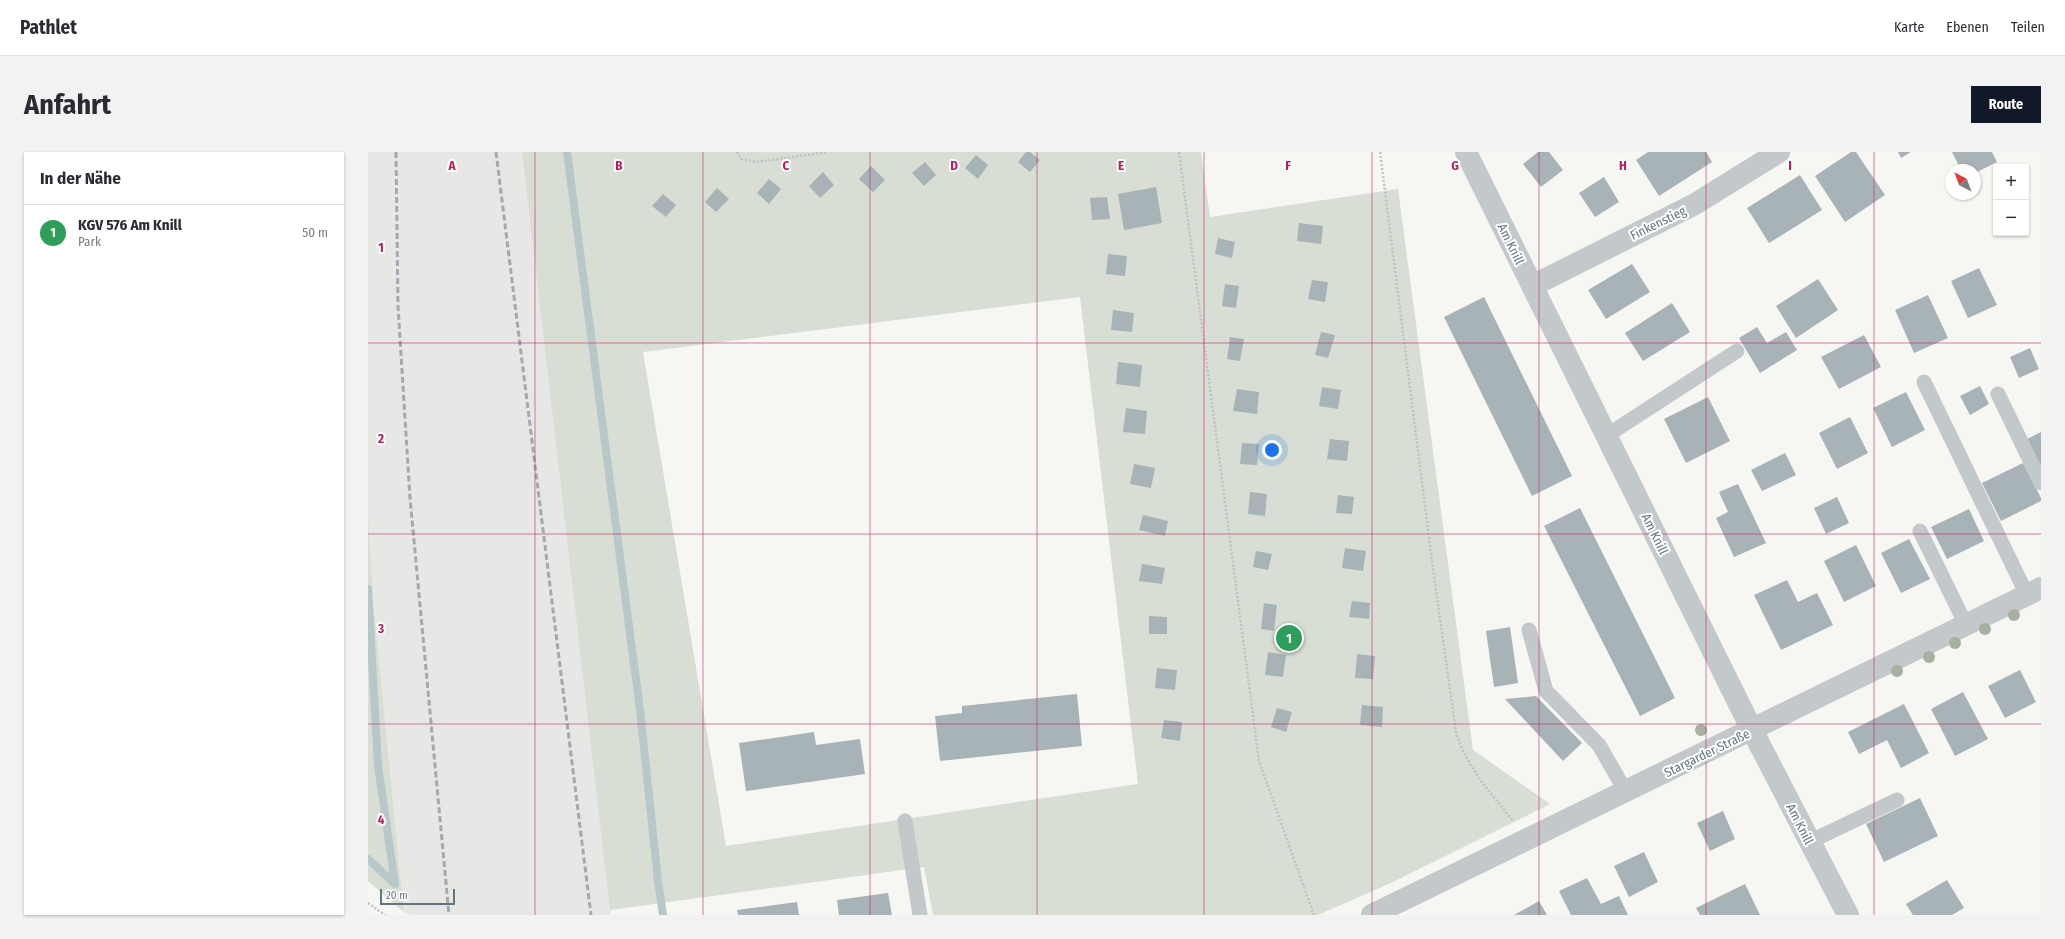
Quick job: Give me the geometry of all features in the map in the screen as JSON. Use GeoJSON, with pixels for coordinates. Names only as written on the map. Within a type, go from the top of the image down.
{"type":"FeatureCollection","features":[{"type":"Feature","properties":{"kind":"street","name":"Am Knill"},"geometry":{"type":"LineString","coordinates":[[1466,152],[1752,730],[1848,915]]}},
{"type":"Feature","properties":{"kind":"street","name":"Finkenstieg"},"geometry":{"type":"LineString","coordinates":[[1532,286],[1696,204],[1779,152]]}},
{"type":"Feature","properties":{"kind":"street","name":"Stargarder Straße"},"geometry":{"type":"LineString","coordinates":[[1372,915],[2034,592]]}},
{"type":"Feature","properties":{"kind":"lane"},"geometry":{"type":"LineString","coordinates":[[1606,436],[1737,351]]}},
{"type":"Feature","properties":{"kind":"lane"},"geometry":{"type":"LineString","coordinates":[[1924,382],[2034,592]]}},
{"type":"Feature","properties":{"kind":"lane"},"geometry":{"type":"LineString","coordinates":[[1998,394],[2041,483]]}},
{"type":"Feature","properties":{"kind":"lane"},"geometry":{"type":"LineString","coordinates":[[1920,531],[1966,625]]}},
{"type":"Feature","properties":{"kind":"lane"},"geometry":{"type":"LineString","coordinates":[[1529,630],[1546,691],[1599,745],[1626,792]]}},
{"type":"Feature","properties":{"kind":"lane"},"geometry":{"type":"LineString","coordinates":[[1809,842],[1897,800]]}},
{"type":"Feature","properties":{"kind":"lane"},"geometry":{"type":"LineString","coordinates":[[905,821],[920,915]]}},
{"type":"Feature","properties":{"kind":"path"},"geometry":{"type":"LineString","coordinates":[[737,152],[741,159],[756,162],[828,152]]}},
{"type":"Feature","properties":{"kind":"path"},"geometry":{"type":"LineString","coordinates":[[1179,152],[1259,761],[1314,915]]}},
{"type":"Feature","properties":{"kind":"path"},"geometry":{"type":"LineString","coordinates":[[1380,152],[1432,561],[1456,732],[1460,745],[1472,770],[1517,826]]}},
{"type":"Feature","properties":{"kind":"path"},"geometry":{"type":"LineString","coordinates":[[368,903],[385,915]]}},
{"type":"Feature","properties":{"kind":"shaded area"},"geometry":{"type":"Polygon","coordinates":[[[368,152],[522,152],[611,915],[410,915],[404,912],[373,599],[368,513],[368,152]]]}},
{"type":"Feature","properties":{"kind":"shaded area"},"geometry":{"type":"Polygon","coordinates":[[[522,152],[1201,152],[1210,217],[1398,189],[1473,750],[1550,804],[1391,883],[1318,915],[933,915],[924,867],[610,910],[522,152]],[[1080,297],[643,352],[726,846],[1138,784],[1080,297]]]}},
{"type":"Feature","properties":{"kind":"shaded area"},"geometry":{"type":"Polygon","coordinates":[[[368,513],[373,599],[404,912],[368,881],[368,513]]]}},
{"type":"Feature","properties":{"kind":"building"},"geometry":{"type":"Polygon","coordinates":[[[1026,152],[1030,152],[1040,160],[1030,172],[1018,162],[1026,152]]]}},
{"type":"Feature","properties":{"kind":"building"},"geometry":{"type":"Polygon","coordinates":[[[1538,152],[1549,152],[1563,170],[1541,187],[1523,164],[1538,152]]]}},
{"type":"Feature","properties":{"kind":"building"},"geometry":{"type":"Polygon","coordinates":[[[1648,152],[1706,152],[1712,162],[1659,196],[1636,160],[1648,152]]]}},
{"type":"Feature","properties":{"kind":"building"},"geometry":{"type":"Polygon","coordinates":[[[1851,152],[1856,152],[1885,195],[1845,222],[1815,176],[1851,152]]]}},
{"type":"Feature","properties":{"kind":"building"},"geometry":{"type":"Polygon","coordinates":[[[1898,152],[1911,152],[1901,158],[1898,152]]]}},
{"type":"Feature","properties":{"kind":"building"},"geometry":{"type":"Polygon","coordinates":[[[1952,152],[1992,152],[1997,162],[1981,170],[1981,164],[1958,164],[1952,152]]]}},
{"type":"Feature","properties":{"kind":"building"},"geometry":{"type":"Polygon","coordinates":[[[976,155],[988,165],[978,179],[965,168],[976,155]]]}},
{"type":"Feature","properties":{"kind":"building"},"geometry":{"type":"Polygon","coordinates":[[[925,162],[936,175],[924,186],[912,173],[925,162]]]}},
{"type":"Feature","properties":{"kind":"building"},"geometry":{"type":"Polygon","coordinates":[[[871,166],[885,180],[873,192],[859,179],[871,166]]]}},
{"type":"Feature","properties":{"kind":"building"},"geometry":{"type":"Polygon","coordinates":[[[823,172],[834,185],[820,198],[809,186],[823,172]]]}},
{"type":"Feature","properties":{"kind":"building"},"geometry":{"type":"Polygon","coordinates":[[[1800,175],[1822,210],[1769,243],[1747,208],[1800,175]]]}},
{"type":"Feature","properties":{"kind":"building"},"geometry":{"type":"Polygon","coordinates":[[[1604,177],[1619,202],[1595,217],[1579,193],[1604,177]]]}},
{"type":"Feature","properties":{"kind":"building"},"geometry":{"type":"Polygon","coordinates":[[[769,179],[781,189],[769,204],[757,193],[769,179]]]}},
{"type":"Feature","properties":{"kind":"building"},"geometry":{"type":"Polygon","coordinates":[[[1156,187],[1162,223],[1124,230],[1118,194],[1156,187]]]}},
{"type":"Feature","properties":{"kind":"building"},"geometry":{"type":"Polygon","coordinates":[[[717,188],[729,199],[716,212],[705,202],[717,188]]]}},
{"type":"Feature","properties":{"kind":"building"},"geometry":{"type":"Polygon","coordinates":[[[663,194],[676,205],[666,217],[652,206],[663,194]]]}},
{"type":"Feature","properties":{"kind":"building"},"geometry":{"type":"Polygon","coordinates":[[[1107,197],[1110,219],[1092,220],[1090,198],[1107,197]]]}},
{"type":"Feature","properties":{"kind":"building"},"geometry":{"type":"Polygon","coordinates":[[[1299,223],[1323,226],[1321,244],[1297,241],[1299,223]]]}},
{"type":"Feature","properties":{"kind":"building"},"geometry":{"type":"Polygon","coordinates":[[[1218,238],[1235,242],[1232,258],[1215,254],[1218,238]]]}},
{"type":"Feature","properties":{"kind":"building"},"geometry":{"type":"Polygon","coordinates":[[[1108,254],[1127,256],[1125,276],[1106,274],[1108,254]]]}},
{"type":"Feature","properties":{"kind":"building"},"geometry":{"type":"Polygon","coordinates":[[[1632,264],[1650,292],[1606,319],[1588,290],[1632,264]]]}},
{"type":"Feature","properties":{"kind":"building"},"geometry":{"type":"Polygon","coordinates":[[[1979,268],[1997,305],[1968,318],[1951,281],[1979,268]]]}},
{"type":"Feature","properties":{"kind":"building"},"geometry":{"type":"Polygon","coordinates":[[[1818,279],[1838,310],[1796,338],[1776,306],[1818,279]]]}},
{"type":"Feature","properties":{"kind":"building"},"geometry":{"type":"Polygon","coordinates":[[[1312,280],[1328,282],[1325,302],[1308,299],[1312,280]]]}},
{"type":"Feature","properties":{"kind":"building"},"geometry":{"type":"Polygon","coordinates":[[[1225,284],[1239,286],[1236,308],[1222,306],[1225,284]]]}},
{"type":"Feature","properties":{"kind":"building"},"geometry":{"type":"Polygon","coordinates":[[[1928,295],[1948,338],[1914,353],[1895,310],[1928,295]]]}},
{"type":"Feature","properties":{"kind":"building"},"geometry":{"type":"Polygon","coordinates":[[[1484,297],[1572,476],[1532,496],[1444,317],[1484,297]]]}},
{"type":"Feature","properties":{"kind":"building"},"geometry":{"type":"Polygon","coordinates":[[[1672,303],[1690,332],[1643,361],[1625,333],[1672,303]]]}},
{"type":"Feature","properties":{"kind":"building"},"geometry":{"type":"Polygon","coordinates":[[[1113,310],[1134,313],[1132,332],[1111,330],[1113,310]]]}},
{"type":"Feature","properties":{"kind":"building"},"geometry":{"type":"Polygon","coordinates":[[[1757,327],[1767,343],[1786,332],[1797,350],[1760,373],[1739,338],[1757,327]]]}},
{"type":"Feature","properties":{"kind":"building"},"geometry":{"type":"Polygon","coordinates":[[[1321,332],[1335,335],[1328,358],[1315,355],[1321,332]]]}},
{"type":"Feature","properties":{"kind":"building"},"geometry":{"type":"Polygon","coordinates":[[[1864,335],[1881,367],[1839,389],[1821,357],[1864,335]]]}},
{"type":"Feature","properties":{"kind":"building"},"geometry":{"type":"Polygon","coordinates":[[[1230,337],[1244,339],[1240,361],[1227,359],[1230,337]]]}},
{"type":"Feature","properties":{"kind":"building"},"geometry":{"type":"Polygon","coordinates":[[[2030,348],[2039,369],[2019,378],[2010,357],[2030,348]]]}},
{"type":"Feature","properties":{"kind":"building"},"geometry":{"type":"Polygon","coordinates":[[[1118,362],[1142,365],[1140,387],[1116,384],[1118,362]]]}},
{"type":"Feature","properties":{"kind":"building"},"geometry":{"type":"Polygon","coordinates":[[[1980,386],[1989,404],[1970,415],[1960,396],[1980,386]]]}},
{"type":"Feature","properties":{"kind":"building"},"geometry":{"type":"Polygon","coordinates":[[[1322,387],[1341,390],[1338,409],[1319,406],[1322,387]]]}},
{"type":"Feature","properties":{"kind":"building"},"geometry":{"type":"Polygon","coordinates":[[[1237,389],[1259,392],[1257,414],[1233,411],[1237,389]]]}},
{"type":"Feature","properties":{"kind":"building"},"geometry":{"type":"Polygon","coordinates":[[[1906,392],[1925,430],[1892,447],[1873,408],[1906,392]]]}},
{"type":"Feature","properties":{"kind":"building"},"geometry":{"type":"Polygon","coordinates":[[[1708,397],[1730,441],[1686,463],[1664,419],[1708,397]]]}},
{"type":"Feature","properties":{"kind":"building"},"geometry":{"type":"Polygon","coordinates":[[[1126,408],[1147,411],[1145,434],[1123,432],[1126,408]]]}},
{"type":"Feature","properties":{"kind":"building"},"geometry":{"type":"Polygon","coordinates":[[[1850,417],[1868,453],[1837,469],[1819,433],[1850,417]]]}},
{"type":"Feature","properties":{"kind":"building"},"geometry":{"type":"Polygon","coordinates":[[[2041,432],[2041,473],[2025,440],[2041,432]]]}},
{"type":"Feature","properties":{"kind":"building"},"geometry":{"type":"Polygon","coordinates":[[[1330,439],[1349,441],[1347,461],[1327,459],[1330,439]]]}},
{"type":"Feature","properties":{"kind":"building"},"geometry":{"type":"Polygon","coordinates":[[[1242,443],[1259,444],[1257,465],[1240,464],[1242,443]]]}},
{"type":"Feature","properties":{"kind":"building"},"geometry":{"type":"Polygon","coordinates":[[[1785,453],[1796,475],[1762,491],[1751,470],[1785,453]]]}},
{"type":"Feature","properties":{"kind":"building"},"geometry":{"type":"Polygon","coordinates":[[[2023,463],[2041,498],[2041,501],[2001,521],[1982,483],[2023,463]]]}},
{"type":"Feature","properties":{"kind":"building"},"geometry":{"type":"Polygon","coordinates":[[[1134,464],[1155,468],[1151,488],[1130,484],[1134,464]]]}},
{"type":"Feature","properties":{"kind":"building"},"geometry":{"type":"Polygon","coordinates":[[[1738,484],[1766,543],[1734,557],[1716,518],[1728,512],[1719,492],[1738,484]]]}},
{"type":"Feature","properties":{"kind":"building"},"geometry":{"type":"Polygon","coordinates":[[[1250,492],[1267,494],[1265,516],[1248,514],[1250,492]]]}},
{"type":"Feature","properties":{"kind":"building"},"geometry":{"type":"Polygon","coordinates":[[[1338,495],[1354,497],[1352,514],[1336,513],[1338,495]]]}},
{"type":"Feature","properties":{"kind":"building"},"geometry":{"type":"Polygon","coordinates":[[[1837,497],[1849,523],[1826,534],[1814,508],[1837,497]]]}},
{"type":"Feature","properties":{"kind":"building"},"geometry":{"type":"Polygon","coordinates":[[[1580,508],[1675,698],[1640,716],[1544,526],[1580,508]]]}},
{"type":"Feature","properties":{"kind":"building"},"geometry":{"type":"Polygon","coordinates":[[[1969,509],[1984,541],[1947,559],[1931,527],[1969,509]]]}},
{"type":"Feature","properties":{"kind":"building"},"geometry":{"type":"Polygon","coordinates":[[[1143,515],[1168,521],[1165,536],[1139,530],[1143,515]]]}},
{"type":"Feature","properties":{"kind":"building"},"geometry":{"type":"Polygon","coordinates":[[[1909,539],[1930,579],[1901,593],[1881,553],[1909,539]]]}},
{"type":"Feature","properties":{"kind":"building"},"geometry":{"type":"Polygon","coordinates":[[[1856,545],[1876,586],[1844,602],[1824,561],[1856,545]]]}},
{"type":"Feature","properties":{"kind":"building"},"geometry":{"type":"Polygon","coordinates":[[[1345,548],[1366,551],[1363,571],[1342,568],[1345,548]]]}},
{"type":"Feature","properties":{"kind":"building"},"geometry":{"type":"Polygon","coordinates":[[[1256,551],[1272,554],[1268,570],[1253,567],[1256,551]]]}},
{"type":"Feature","properties":{"kind":"building"},"geometry":{"type":"Polygon","coordinates":[[[1142,564],[1165,568],[1162,584],[1139,581],[1142,564]]]}},
{"type":"Feature","properties":{"kind":"building"},"geometry":{"type":"Polygon","coordinates":[[[1787,580],[1798,602],[1817,593],[1833,625],[1781,650],[1754,595],[1787,580]]]}},
{"type":"Feature","properties":{"kind":"building"},"geometry":{"type":"Polygon","coordinates":[[[1352,601],[1370,603],[1369,619],[1349,617],[1352,601]]]}},
{"type":"Feature","properties":{"kind":"building"},"geometry":{"type":"Polygon","coordinates":[[[1264,603],[1277,605],[1274,631],[1261,629],[1264,603]]]}},
{"type":"Feature","properties":{"kind":"building"},"geometry":{"type":"Polygon","coordinates":[[[1149,616],[1167,617],[1167,634],[1149,634],[1149,616]]]}},
{"type":"Feature","properties":{"kind":"building"},"geometry":{"type":"Polygon","coordinates":[[[1510,627],[1518,683],[1494,687],[1486,631],[1510,627]]]}},
{"type":"Feature","properties":{"kind":"building"},"geometry":{"type":"Polygon","coordinates":[[[1268,652],[1286,655],[1283,677],[1265,675],[1268,652]]]}},
{"type":"Feature","properties":{"kind":"building"},"geometry":{"type":"Polygon","coordinates":[[[1357,654],[1375,656],[1373,679],[1355,678],[1357,654]]]}},
{"type":"Feature","properties":{"kind":"building"},"geometry":{"type":"Polygon","coordinates":[[[1157,668],[1177,670],[1175,690],[1155,688],[1157,668]]]}},
{"type":"Feature","properties":{"kind":"building"},"geometry":{"type":"Polygon","coordinates":[[[2020,670],[2036,702],[2005,718],[1988,686],[2020,670]]]}},
{"type":"Feature","properties":{"kind":"building"},"geometry":{"type":"Polygon","coordinates":[[[1963,692],[1988,739],[1955,756],[1931,709],[1963,692]]]}},
{"type":"Feature","properties":{"kind":"building"},"geometry":{"type":"Polygon","coordinates":[[[1077,694],[1082,746],[940,761],[935,716],[962,713],[962,706],[1077,694]]]}},
{"type":"Feature","properties":{"kind":"building"},"geometry":{"type":"Polygon","coordinates":[[[1536,696],[1582,743],[1563,761],[1505,699],[1536,696]]]}},
{"type":"Feature","properties":{"kind":"building"},"geometry":{"type":"Polygon","coordinates":[[[1904,704],[1929,753],[1901,768],[1887,740],[1859,754],[1848,732],[1904,704]]]}},
{"type":"Feature","properties":{"kind":"building"},"geometry":{"type":"Polygon","coordinates":[[[1362,705],[1383,707],[1382,727],[1360,725],[1362,705]]]}},
{"type":"Feature","properties":{"kind":"building"},"geometry":{"type":"Polygon","coordinates":[[[1277,708],[1292,712],[1286,732],[1271,727],[1277,708]]]}},
{"type":"Feature","properties":{"kind":"building"},"geometry":{"type":"Polygon","coordinates":[[[1164,720],[1182,722],[1180,741],[1161,738],[1164,720]]]}},
{"type":"Feature","properties":{"kind":"building"},"geometry":{"type":"Polygon","coordinates":[[[814,732],[816,745],[860,739],[865,774],[746,791],[739,743],[814,732]]]}},
{"type":"Feature","properties":{"kind":"building"},"geometry":{"type":"Polygon","coordinates":[[[1920,798],[1938,836],[1884,862],[1866,824],[1920,798]]]}},
{"type":"Feature","properties":{"kind":"building"},"geometry":{"type":"Polygon","coordinates":[[[1723,811],[1735,839],[1710,851],[1697,823],[1723,811]]]}},
{"type":"Feature","properties":{"kind":"building"},"geometry":{"type":"Polygon","coordinates":[[[1644,852],[1658,882],[1629,897],[1614,866],[1644,852]]]}},
{"type":"Feature","properties":{"kind":"building"},"geometry":{"type":"Polygon","coordinates":[[[1587,878],[1601,904],[1619,896],[1628,915],[1571,915],[1559,891],[1587,878]]]}},
{"type":"Feature","properties":{"kind":"building"},"geometry":{"type":"Polygon","coordinates":[[[1947,880],[1964,908],[1952,915],[1913,915],[1906,904],[1947,880]]]}},
{"type":"Feature","properties":{"kind":"building"},"geometry":{"type":"Polygon","coordinates":[[[1745,884],[1760,915],[1700,915],[1696,908],[1745,884]]]}},
{"type":"Feature","properties":{"kind":"building"},"geometry":{"type":"Polygon","coordinates":[[[888,893],[892,915],[839,915],[837,900],[888,893]]]}},
{"type":"Feature","properties":{"kind":"building"},"geometry":{"type":"Polygon","coordinates":[[[1539,901],[1547,915],[1514,915],[1539,901]]]}},
{"type":"Feature","properties":{"kind":"building"},"geometry":{"type":"Polygon","coordinates":[[[797,902],[799,915],[738,915],[737,910],[797,902]]]}},
{"type":"Feature","properties":{"kind":"waterway"},"geometry":{"type":"LineString","coordinates":[[567,152],[640,710],[663,915]]}},
{"type":"Feature","properties":{"kind":"waterway"},"geometry":{"type":"LineString","coordinates":[[368,589],[378,765],[395,884]]}},
{"type":"Feature","properties":{"kind":"waterway"},"geometry":{"type":"LineString","coordinates":[[368,859],[395,884]]}},
{"type":"Feature","properties":{"kind":"railway"},"geometry":{"type":"LineString","coordinates":[[396,152],[398,306],[410,498],[449,915]]}},
{"type":"Feature","properties":{"kind":"railway"},"geometry":{"type":"LineString","coordinates":[[496,152],[591,915]]}},
{"type":"Feature","properties":{"kind":"place","name":"KGV 576 Am Knill"},"geometry":{"type":"Point","coordinates":[1289,638]}}]}
